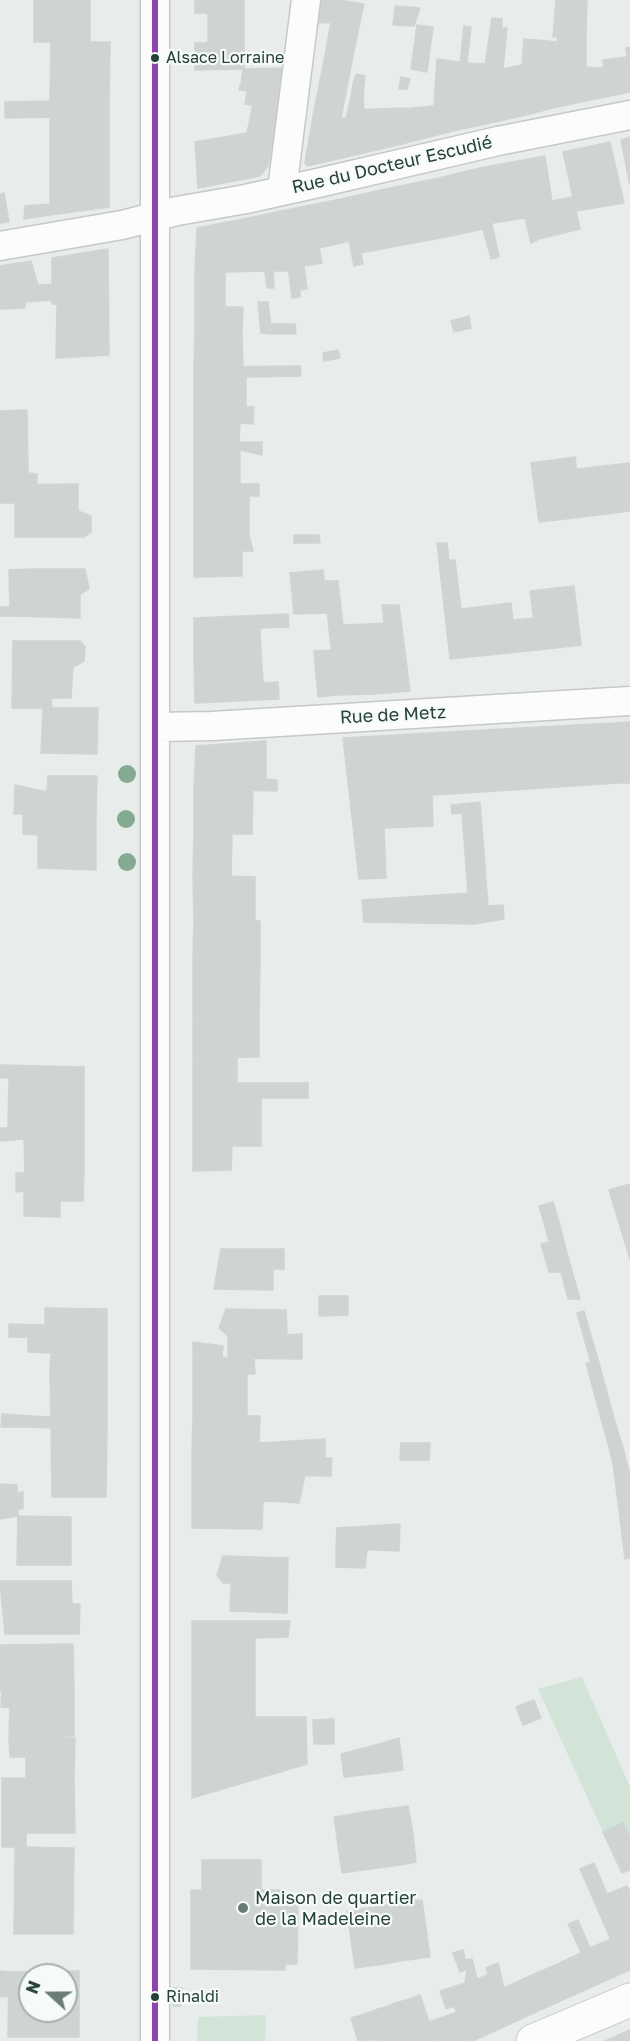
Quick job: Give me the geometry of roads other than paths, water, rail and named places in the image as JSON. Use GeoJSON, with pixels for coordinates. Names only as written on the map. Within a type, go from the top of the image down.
{"type":"FeatureCollection","features":[{"type":"Feature","properties":{"kind":"street"},"geometry":{"type":"LineString","coordinates":[[155,0],[155,2041]]}},
{"type":"Feature","properties":{"kind":"street"},"geometry":{"type":"LineString","coordinates":[[282,190],[306,0]]}},
{"type":"Feature","properties":{"kind":"street","name":"Rue du Docteur Escudié"},"geometry":{"type":"LineString","coordinates":[[0,246],[122,225],[154,216],[246,199],[498,141],[630,115]]}},
{"type":"Feature","properties":{"kind":"street","name":"Rue de Metz"},"geometry":{"type":"LineString","coordinates":[[155,726],[212,726],[630,701]]}},
{"type":"Feature","properties":{"kind":"street"},"geometry":{"type":"LineString","coordinates":[[533,2041],[630,2000]]}},
{"type":"Feature","properties":{"kind":"place","name":"Alsace Lorraine"},"geometry":{"type":"Point","coordinates":[155,58]}},
{"type":"Feature","properties":{"kind":"place","name":"Maison de quartier de la Madeleine"},"geometry":{"type":"Point","coordinates":[243,1908]}},
{"type":"Feature","properties":{"kind":"place","name":"Rinaldi"},"geometry":{"type":"Point","coordinates":[155,1997]}}]}
